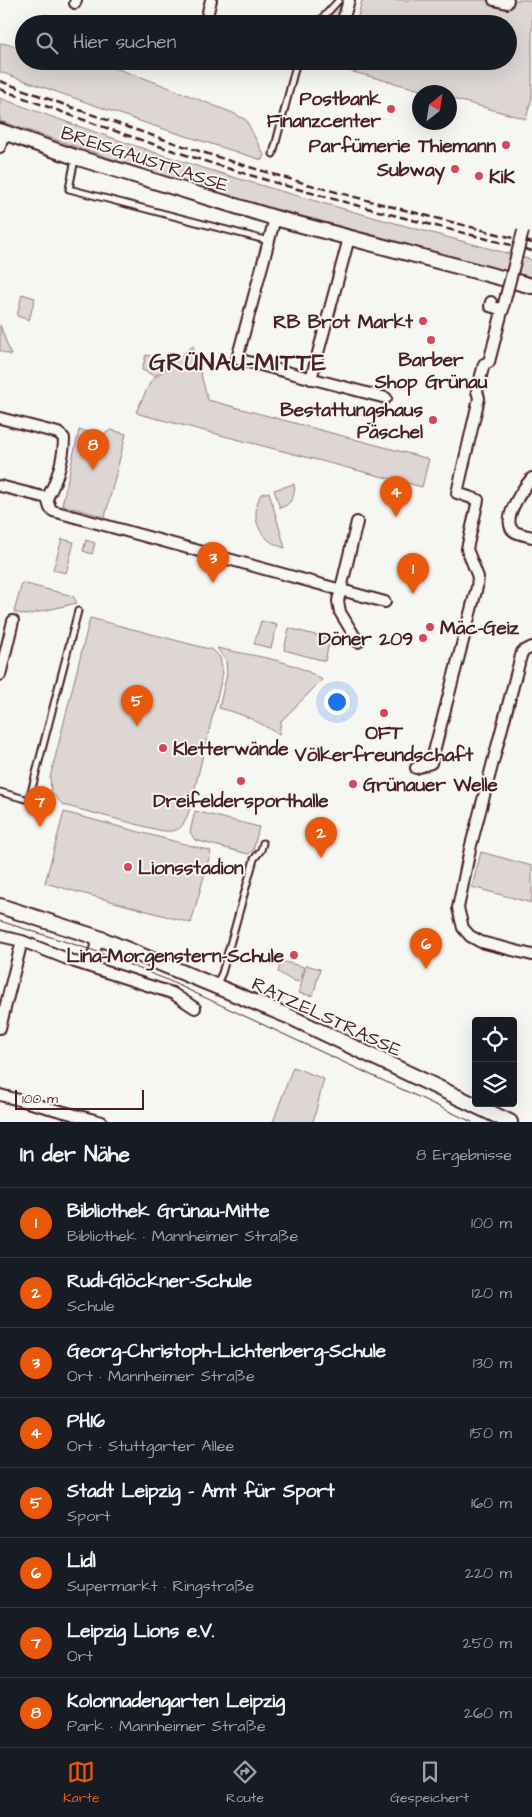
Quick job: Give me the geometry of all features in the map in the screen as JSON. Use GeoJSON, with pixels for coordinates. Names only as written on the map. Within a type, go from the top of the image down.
{"type":"FeatureCollection","features":[{"type":"Feature","properties":{"kind":"main road","name":"BREISGAUSTRASSE"},"geometry":{"type":"LineString","coordinates":[[2,131],[75,156],[275,218],[532,286]]}},
{"type":"Feature","properties":{"kind":"main road","name":"RATZELSTRASSE"},"geometry":{"type":"LineString","coordinates":[[0,906],[99,938],[288,1016],[510,1122]]}},
{"type":"Feature","properties":{"kind":"street"},"geometry":{"type":"LineString","coordinates":[[208,15],[212,0]]}},
{"type":"Feature","properties":{"kind":"street"},"geometry":{"type":"LineString","coordinates":[[345,15],[349,0]]}},
{"type":"Feature","properties":{"kind":"street"},"geometry":{"type":"LineString","coordinates":[[494,0],[507,3],[508,0]]}},
{"type":"Feature","properties":{"kind":"street","name":"BREISGAUSTRASSE"},"geometry":{"type":"LineString","coordinates":[[0,147],[2,131]]}},
{"type":"Feature","properties":{"kind":"street"},"geometry":{"type":"LineString","coordinates":[[275,218],[237,359],[386,398]]}},
{"type":"Feature","properties":{"kind":"street"},"geometry":{"type":"LineString","coordinates":[[416,768],[431,763],[478,587],[478,577],[467,549],[478,500],[457,493],[480,398],[478,392],[484,364],[489,362],[508,292],[518,264],[524,228]]}},
{"type":"Feature","properties":{"kind":"street"},"geometry":{"type":"LineString","coordinates":[[312,379],[349,238]]}},
{"type":"Feature","properties":{"kind":"street"},"geometry":{"type":"LineString","coordinates":[[491,302],[490,306],[503,310]]}},
{"type":"Feature","properties":{"kind":"street"},"geometry":{"type":"LineString","coordinates":[[0,418],[58,433],[64,438],[64,446],[55,485],[47,498],[50,508],[58,513],[385,602]]}},
{"type":"Feature","properties":{"kind":"street"},"geometry":{"type":"LineString","coordinates":[[532,478],[515,501],[510,524],[511,529],[516,532],[532,537]]}},
{"type":"Feature","properties":{"kind":"street"},"geometry":{"type":"LineString","coordinates":[[0,486],[47,498]]}},
{"type":"Feature","properties":{"kind":"street"},"geometry":{"type":"LineString","coordinates":[[357,522],[339,589],[338,601],[340,612],[358,642]]}},
{"type":"Feature","properties":{"kind":"street"},"geometry":{"type":"LineString","coordinates":[[0,675],[13,621]]}},
{"type":"Feature","properties":{"kind":"street"},"geometry":{"type":"LineString","coordinates":[[532,647],[522,652],[465,870],[458,908],[463,928],[470,936],[481,942],[532,955]]}},
{"type":"Feature","properties":{"kind":"street"},"geometry":{"type":"LineString","coordinates":[[0,936],[22,941],[89,966],[172,993],[195,1008]]}},
{"type":"Feature","properties":{"kind":"street"},"geometry":{"type":"LineString","coordinates":[[89,966],[99,938]]}},
{"type":"Feature","properties":{"kind":"street"},"geometry":{"type":"LineString","coordinates":[[0,1028],[22,941]]}},
{"type":"Feature","properties":{"kind":"street"},"geometry":{"type":"LineString","coordinates":[[0,1095],[102,1122]]}},
{"type":"Feature","properties":{"kind":"lane"},"geometry":{"type":"LineString","coordinates":[[325,15],[339,0]]}},
{"type":"Feature","properties":{"kind":"lane"},"geometry":{"type":"LineString","coordinates":[[273,154],[295,70]]}},
{"type":"Feature","properties":{"kind":"lane"},"geometry":{"type":"LineString","coordinates":[[75,156],[69,189],[269,241]]}},
{"type":"Feature","properties":{"kind":"lane"},"geometry":{"type":"LineString","coordinates":[[0,792],[29,800],[78,611]]}},
{"type":"Feature","properties":{"kind":"lane"},"geometry":{"type":"LineString","coordinates":[[216,987],[222,974],[254,859],[263,844]]}},
{"type":"Feature","properties":{"kind":"shaded area"},"geometry":{"type":"Polygon","coordinates":[[[339,0],[349,0],[345,15],[325,15],[339,0]]]}},
{"type":"Feature","properties":{"kind":"shaded area"},"geometry":{"type":"Polygon","coordinates":[[[362,0],[532,0],[532,97],[526,119],[457,100],[457,85],[412,85],[412,88],[346,70],[517,70],[517,15],[358,15],[362,0]]]}},
{"type":"Feature","properties":{"kind":"shaded area"},"geometry":{"type":"Polygon","coordinates":[[[0,43],[15,46],[15,70],[120,70],[233,113],[246,120],[264,155],[262,160],[148,124],[0,72],[0,43]]]}},
{"type":"Feature","properties":{"kind":"shaded area"},"geometry":{"type":"Polygon","coordinates":[[[0,98],[100,134],[241,180],[532,260],[532,278],[202,189],[0,121],[0,98]]]}},
{"type":"Feature","properties":{"kind":"shaded area"},"geometry":{"type":"Polygon","coordinates":[[[22,294],[35,298],[29,320],[17,316],[22,294]]]}},
{"type":"Feature","properties":{"kind":"shaded area"},"geometry":{"type":"Polygon","coordinates":[[[0,325],[11,355],[0,351],[0,325]]]}},
{"type":"Feature","properties":{"kind":"shaded area"},"geometry":{"type":"Polygon","coordinates":[[[193,346],[208,400],[429,459],[422,487],[136,412],[151,381],[193,346]]]}},
{"type":"Feature","properties":{"kind":"shaded area"},"geometry":{"type":"Polygon","coordinates":[[[146,355],[167,360],[166,366],[155,376],[142,370],[146,355]]]}},
{"type":"Feature","properties":{"kind":"shaded area"},"geometry":{"type":"Polygon","coordinates":[[[79,430],[102,435],[111,430],[126,434],[105,517],[62,505],[79,430]]]}},
{"type":"Feature","properties":{"kind":"shaded area"},"geometry":{"type":"Polygon","coordinates":[[[294,484],[292,499],[287,505],[280,508],[274,490],[294,484]]]}},
{"type":"Feature","properties":{"kind":"shaded area"},"geometry":{"type":"Polygon","coordinates":[[[269,492],[285,548],[269,540],[263,534],[256,520],[256,512],[261,494],[269,492]]]}},
{"type":"Feature","properties":{"kind":"shaded area"},"geometry":{"type":"Polygon","coordinates":[[[62,539],[74,542],[66,573],[53,570],[62,539]]]}},
{"type":"Feature","properties":{"kind":"shaded area"},"geometry":{"type":"Polygon","coordinates":[[[86,540],[95,543],[92,554],[83,551],[86,540]]]}},
{"type":"Feature","properties":{"kind":"shaded area"},"geometry":{"type":"Polygon","coordinates":[[[22,583],[73,596],[77,603],[26,615],[14,612],[22,583]]]}},
{"type":"Feature","properties":{"kind":"shaded area"},"geometry":{"type":"Polygon","coordinates":[[[90,618],[213,650],[220,657],[223,673],[190,808],[183,825],[176,830],[158,830],[63,805],[51,792],[50,778],[90,618]]]}},
{"type":"Feature","properties":{"kind":"shaded area"},"geometry":{"type":"Polygon","coordinates":[[[261,621],[277,625],[271,648],[254,644],[261,621]]]}},
{"type":"Feature","properties":{"kind":"shaded area"},"geometry":{"type":"Polygon","coordinates":[[[289,628],[330,639],[325,661],[284,650],[289,628]]]}},
{"type":"Feature","properties":{"kind":"shaded area"},"geometry":{"type":"Polygon","coordinates":[[[217,648],[285,663],[298,667],[322,680],[281,721],[279,735],[250,718],[219,708],[227,674],[226,660],[217,648]]]}},
{"type":"Feature","properties":{"kind":"shaded area"},"geometry":{"type":"Polygon","coordinates":[[[195,811],[259,827],[253,851],[248,854],[195,840],[190,832],[195,811]]]}},
{"type":"Feature","properties":{"kind":"shaded area","name":"Lionsstadion"},"geometry":{"type":"Polygon","coordinates":[[[64,812],[211,851],[191,923],[45,883],[64,812]]]}},
{"type":"Feature","properties":{"kind":"shaded area"},"geometry":{"type":"Polygon","coordinates":[[[481,852],[532,866],[532,903],[472,887],[481,852]]]}},
{"type":"Feature","properties":{"kind":"shaded area"},"geometry":{"type":"Polygon","coordinates":[[[281,961],[304,967],[300,982],[291,980],[278,972],[281,961]]]}},
{"type":"Feature","properties":{"kind":"shaded area"},"geometry":{"type":"Polygon","coordinates":[[[306,965],[320,969],[313,996],[299,993],[306,965]]]}},
{"type":"Feature","properties":{"kind":"shaded area"},"geometry":{"type":"Polygon","coordinates":[[[293,1067],[324,1079],[313,1122],[273,1122],[293,1067]]]}},
{"type":"Feature","properties":{"kind":"tram line"},"geometry":{"type":"LineString","coordinates":[[0,921],[95,951],[165,979],[472,1122]]}},
{"type":"Feature","properties":{"kind":"railway"},"geometry":{"type":"LineString","coordinates":[[0,81],[137,130],[276,175],[513,238]]}},
{"type":"Feature","properties":{"kind":"railway"},"geometry":{"type":"LineString","coordinates":[[0,89],[136,138],[239,172],[362,207],[511,245]]}},
{"type":"Feature","properties":{"kind":"railway"},"geometry":{"type":"LineString","coordinates":[[526,241],[532,243]]}},
{"type":"Feature","properties":{"kind":"railway"},"geometry":{"type":"LineString","coordinates":[[525,249],[532,251]]}},
{"type":"Feature","properties":{"kind":"place","name":"Postbank Finanzcenter"},"geometry":{"type":"Point","coordinates":[391,109]}},
{"type":"Feature","properties":{"kind":"place","name":"Parfümerie Thiemann"},"geometry":{"type":"Point","coordinates":[506,145]}},
{"type":"Feature","properties":{"kind":"place","name":"Subway"},"geometry":{"type":"Point","coordinates":[455,169]}},
{"type":"Feature","properties":{"kind":"place","name":"KiK"},"geometry":{"type":"Point","coordinates":[479,176]}},
{"type":"Feature","properties":{"kind":"place","name":"RB Brot Markt"},"geometry":{"type":"Point","coordinates":[423,321]}},
{"type":"Feature","properties":{"kind":"place","name":"Barber Shop Grünau"},"geometry":{"type":"Point","coordinates":[431,340]}},
{"type":"Feature","properties":{"kind":"place","name":"Bestattungshaus Päschel"},"geometry":{"type":"Point","coordinates":[433,420]}},
{"type":"Feature","properties":{"kind":"place","name":"Kolonnadengarten Leipzig"},"geometry":{"type":"Point","coordinates":[93,470]}},
{"type":"Feature","properties":{"kind":"place","name":"PH16"},"geometry":{"type":"Point","coordinates":[396,517]}},
{"type":"Feature","properties":{"kind":"place","name":"Georg-Christoph-Lichtenberg-Schule"},"geometry":{"type":"Point","coordinates":[213,583]}},
{"type":"Feature","properties":{"kind":"place","name":"Bibliothek Grünau-Mitte"},"geometry":{"type":"Point","coordinates":[413,594]}},
{"type":"Feature","properties":{"kind":"place","name":"Mäc-Geiz"},"geometry":{"type":"Point","coordinates":[430,627]}},
{"type":"Feature","properties":{"kind":"place","name":"Döner 209"},"geometry":{"type":"Point","coordinates":[423,638]}},
{"type":"Feature","properties":{"kind":"place","name":"OFT Völkerfreundschaft"},"geometry":{"type":"Point","coordinates":[384,713]}},
{"type":"Feature","properties":{"kind":"place","name":"Stadt Leipzig - Amt für Sport"},"geometry":{"type":"Point","coordinates":[137,726]}},
{"type":"Feature","properties":{"kind":"place","name":"Kletterwände"},"geometry":{"type":"Point","coordinates":[163,748]}},
{"type":"Feature","properties":{"kind":"place","name":"Dreifeldersporthalle"},"geometry":{"type":"Point","coordinates":[241,781]}},
{"type":"Feature","properties":{"kind":"place","name":"Grünauer Welle"},"geometry":{"type":"Point","coordinates":[353,784]}},
{"type":"Feature","properties":{"kind":"place","name":"Leipzig Lions e.V."},"geometry":{"type":"Point","coordinates":[40,827]}},
{"type":"Feature","properties":{"kind":"place","name":"Rudi-Glöckner-Schule"},"geometry":{"type":"Point","coordinates":[321,858]}},
{"type":"Feature","properties":{"kind":"place","name":"Lionsstadion"},"geometry":{"type":"Point","coordinates":[128,867]}},
{"type":"Feature","properties":{"kind":"place","name":"Lina-Morgenstern-Schule"},"geometry":{"type":"Point","coordinates":[294,955]}},
{"type":"Feature","properties":{"kind":"place","name":"Lidl"},"geometry":{"type":"Point","coordinates":[426,969]}},
{"type":"Feature","properties":{"kind":"district","name":"GRÜNAU-MITTE"},"geometry":{"type":"Point","coordinates":[238,362]}}]}
